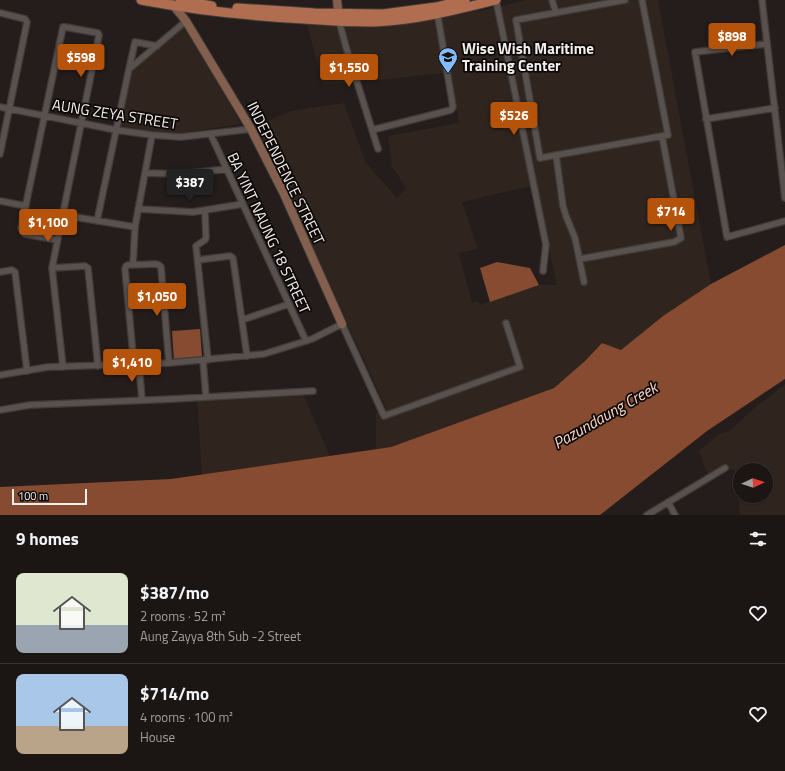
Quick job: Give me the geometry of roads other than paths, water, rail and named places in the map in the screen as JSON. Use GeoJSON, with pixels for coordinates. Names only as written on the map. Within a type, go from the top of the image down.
{"type":"FeatureCollection","features":[{"type":"Feature","properties":{"kind":"main road"},"geometry":{"type":"LineString","coordinates":[[141,0],[175,2],[252,16],[339,18],[375,22],[496,0]]}},
{"type":"Feature","properties":{"kind":"main road"},"geometry":{"type":"LineString","coordinates":[[437,11],[465,0]]}},
{"type":"Feature","properties":{"kind":"street"},"geometry":{"type":"LineString","coordinates":[[337,0],[339,18],[378,149]]}},
{"type":"Feature","properties":{"kind":"street"},"geometry":{"type":"LineString","coordinates":[[496,0],[546,245],[542,271]]}},
{"type":"Feature","properties":{"kind":"street"},"geometry":{"type":"LineString","coordinates":[[552,0],[556,13]]}},
{"type":"Feature","properties":{"kind":"street"},"geometry":{"type":"LineString","coordinates":[[625,0],[606,2],[516,20],[540,158],[668,135],[642,0]]}},
{"type":"Feature","properties":{"kind":"street"},"geometry":{"type":"LineString","coordinates":[[762,0],[785,198]]}},
{"type":"Feature","properties":{"kind":"street","name":"INDEPENDENCE STREET"},"geometry":{"type":"LineString","coordinates":[[175,2],[252,129],[284,194],[342,324]]}},
{"type":"Feature","properties":{"kind":"street"},"geometry":{"type":"LineString","coordinates":[[372,130],[451,110],[453,107],[437,11]]}},
{"type":"Feature","properties":{"kind":"street"},"geometry":{"type":"LineString","coordinates":[[0,13],[26,20],[10,109],[0,154]]}},
{"type":"Feature","properties":{"kind":"street"},"geometry":{"type":"LineString","coordinates":[[129,69],[186,21]]}},
{"type":"Feature","properties":{"kind":"street"},"geometry":{"type":"LineString","coordinates":[[57,240],[25,234],[22,231],[21,226],[64,27],[98,32],[99,35],[52,268],[63,366]]}},
{"type":"Feature","properties":{"kind":"street"},"geometry":{"type":"LineString","coordinates":[[97,221],[135,42],[157,46]]}},
{"type":"Feature","properties":{"kind":"street"},"geometry":{"type":"LineString","coordinates":[[767,44],[695,52],[727,237],[785,221]]}},
{"type":"Feature","properties":{"kind":"street","name":"AUNG ZEYA STREET"},"geometry":{"type":"LineString","coordinates":[[0,107],[116,130],[152,135],[181,137],[211,135],[252,129]]}},
{"type":"Feature","properties":{"kind":"street"},"geometry":{"type":"LineString","coordinates":[[706,119],[774,108]]}},
{"type":"Feature","properties":{"kind":"street"},"geometry":{"type":"LineString","coordinates":[[134,265],[138,209],[152,135]]}},
{"type":"Feature","properties":{"kind":"street","name":"BA YINT NAUNG 18 STREET"},"geometry":{"type":"LineString","coordinates":[[211,135],[306,341]]}},
{"type":"Feature","properties":{"kind":"street"},"geometry":{"type":"LineString","coordinates":[[580,259],[674,242],[681,238],[662,136]]}},
{"type":"Feature","properties":{"kind":"street"},"geometry":{"type":"LineString","coordinates":[[556,155],[563,206],[575,238],[584,282]]}},
{"type":"Feature","properties":{"kind":"street"},"geometry":{"type":"LineString","coordinates":[[145,174],[181,174],[227,169]]}},
{"type":"Feature","properties":{"kind":"street"},"geometry":{"type":"LineString","coordinates":[[0,201],[26,206]]}},
{"type":"Feature","properties":{"kind":"street"},"geometry":{"type":"LineString","coordinates":[[138,209],[193,212],[243,204]]}},
{"type":"Feature","properties":{"kind":"street"},"geometry":{"type":"LineString","coordinates":[[204,210],[206,238],[196,246],[205,360],[206,396]]}},
{"type":"Feature","properties":{"kind":"street"},"geometry":{"type":"LineString","coordinates":[[63,215],[136,227]]}},
{"type":"Feature","properties":{"kind":"street"},"geometry":{"type":"LineString","coordinates":[[198,260],[230,256],[233,258],[247,356]]}},
{"type":"Feature","properties":{"kind":"street"},"geometry":{"type":"LineString","coordinates":[[142,400],[126,266],[159,265],[161,267],[169,363]]}},
{"type":"Feature","properties":{"kind":"street"},"geometry":{"type":"LineString","coordinates":[[52,268],[87,267],[98,366]]}},
{"type":"Feature","properties":{"kind":"street"},"geometry":{"type":"LineString","coordinates":[[0,272],[14,271],[27,371]]}},
{"type":"Feature","properties":{"kind":"street"},"geometry":{"type":"LineString","coordinates":[[242,320],[289,304]]}},
{"type":"Feature","properties":{"kind":"street"},"geometry":{"type":"LineString","coordinates":[[0,375],[48,367],[137,365],[264,354],[306,341],[342,324],[384,416],[520,367],[506,324]]}},
{"type":"Feature","properties":{"kind":"street"},"geometry":{"type":"LineString","coordinates":[[0,410],[30,405],[313,391]]}},
{"type":"Feature","properties":{"kind":"street"},"geometry":{"type":"LineString","coordinates":[[647,515],[725,468]]}},
{"type":"Feature","properties":{"kind":"street"},"geometry":{"type":"LineString","coordinates":[[668,502],[675,515]]}},
{"type":"Feature","properties":{"kind":"water","name":"Pazundaung Creek"},"geometry":{"type":"Polygon","coordinates":[[[785,245],[785,379],[707,431],[600,515],[0,515],[0,487],[171,479],[391,447],[554,388],[585,361],[602,343],[621,350],[663,316],[711,284],[785,245]]]}},
{"type":"Feature","properties":{"kind":"water"},"geometry":{"type":"Polygon","coordinates":[[[497,262],[530,268],[539,285],[490,302],[480,268],[497,262]]]}},
{"type":"Feature","properties":{"kind":"water"},"geometry":{"type":"Polygon","coordinates":[[[200,329],[202,357],[174,360],[172,331],[200,329]]]}},
{"type":"Feature","properties":{"kind":"place","name":"Wise Wish Maritime Training Center"},"geometry":{"type":"Point","coordinates":[448,74]}}]}
